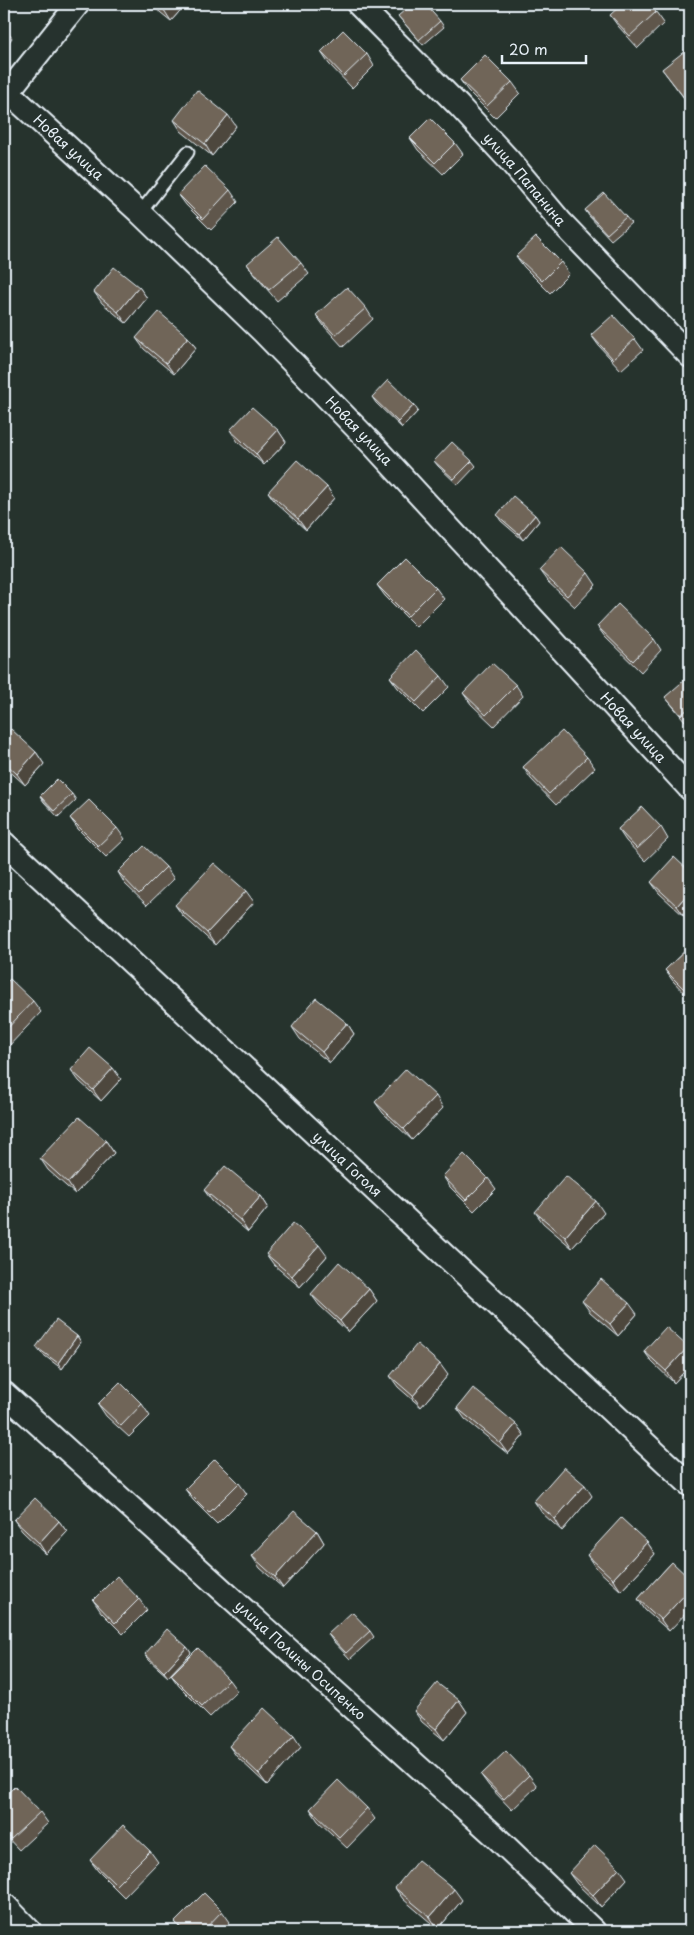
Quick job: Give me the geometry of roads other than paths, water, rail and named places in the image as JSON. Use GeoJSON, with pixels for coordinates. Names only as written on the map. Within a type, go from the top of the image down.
{"type":"FeatureCollection","features":[{"type":"Feature","properties":{"kind":"street"},"geometry":{"type":"LineString","coordinates":[[6,94],[78,4]]}},
{"type":"Feature","properties":{"kind":"street","name":"улица Папанина"},"geometry":{"type":"LineString","coordinates":[[358,4],[459,106],[509,160],[562,223],[690,356]]}},
{"type":"Feature","properties":{"kind":"street","name":"Новая улица"},"geometry":{"type":"LineString","coordinates":[[6,94],[140,213],[263,332],[373,445],[690,789]]}},
{"type":"Feature","properties":{"kind":"street","name":"улица Гоголя"},"geometry":{"type":"LineString","coordinates":[[4,843],[690,1485]]}},
{"type":"Feature","properties":{"kind":"street","name":"улица Полины Осипенко"},"geometry":{"type":"LineString","coordinates":[[4,1392],[495,1836],[594,1931]]}},
{"type":"Feature","properties":{"kind":"street"},"geometry":{"type":"LineString","coordinates":[[4,1904],[30,1931]]}},
{"type":"Feature","properties":{"kind":"lane"},"geometry":{"type":"LineString","coordinates":[[140,213],[188,152]]}}]}
